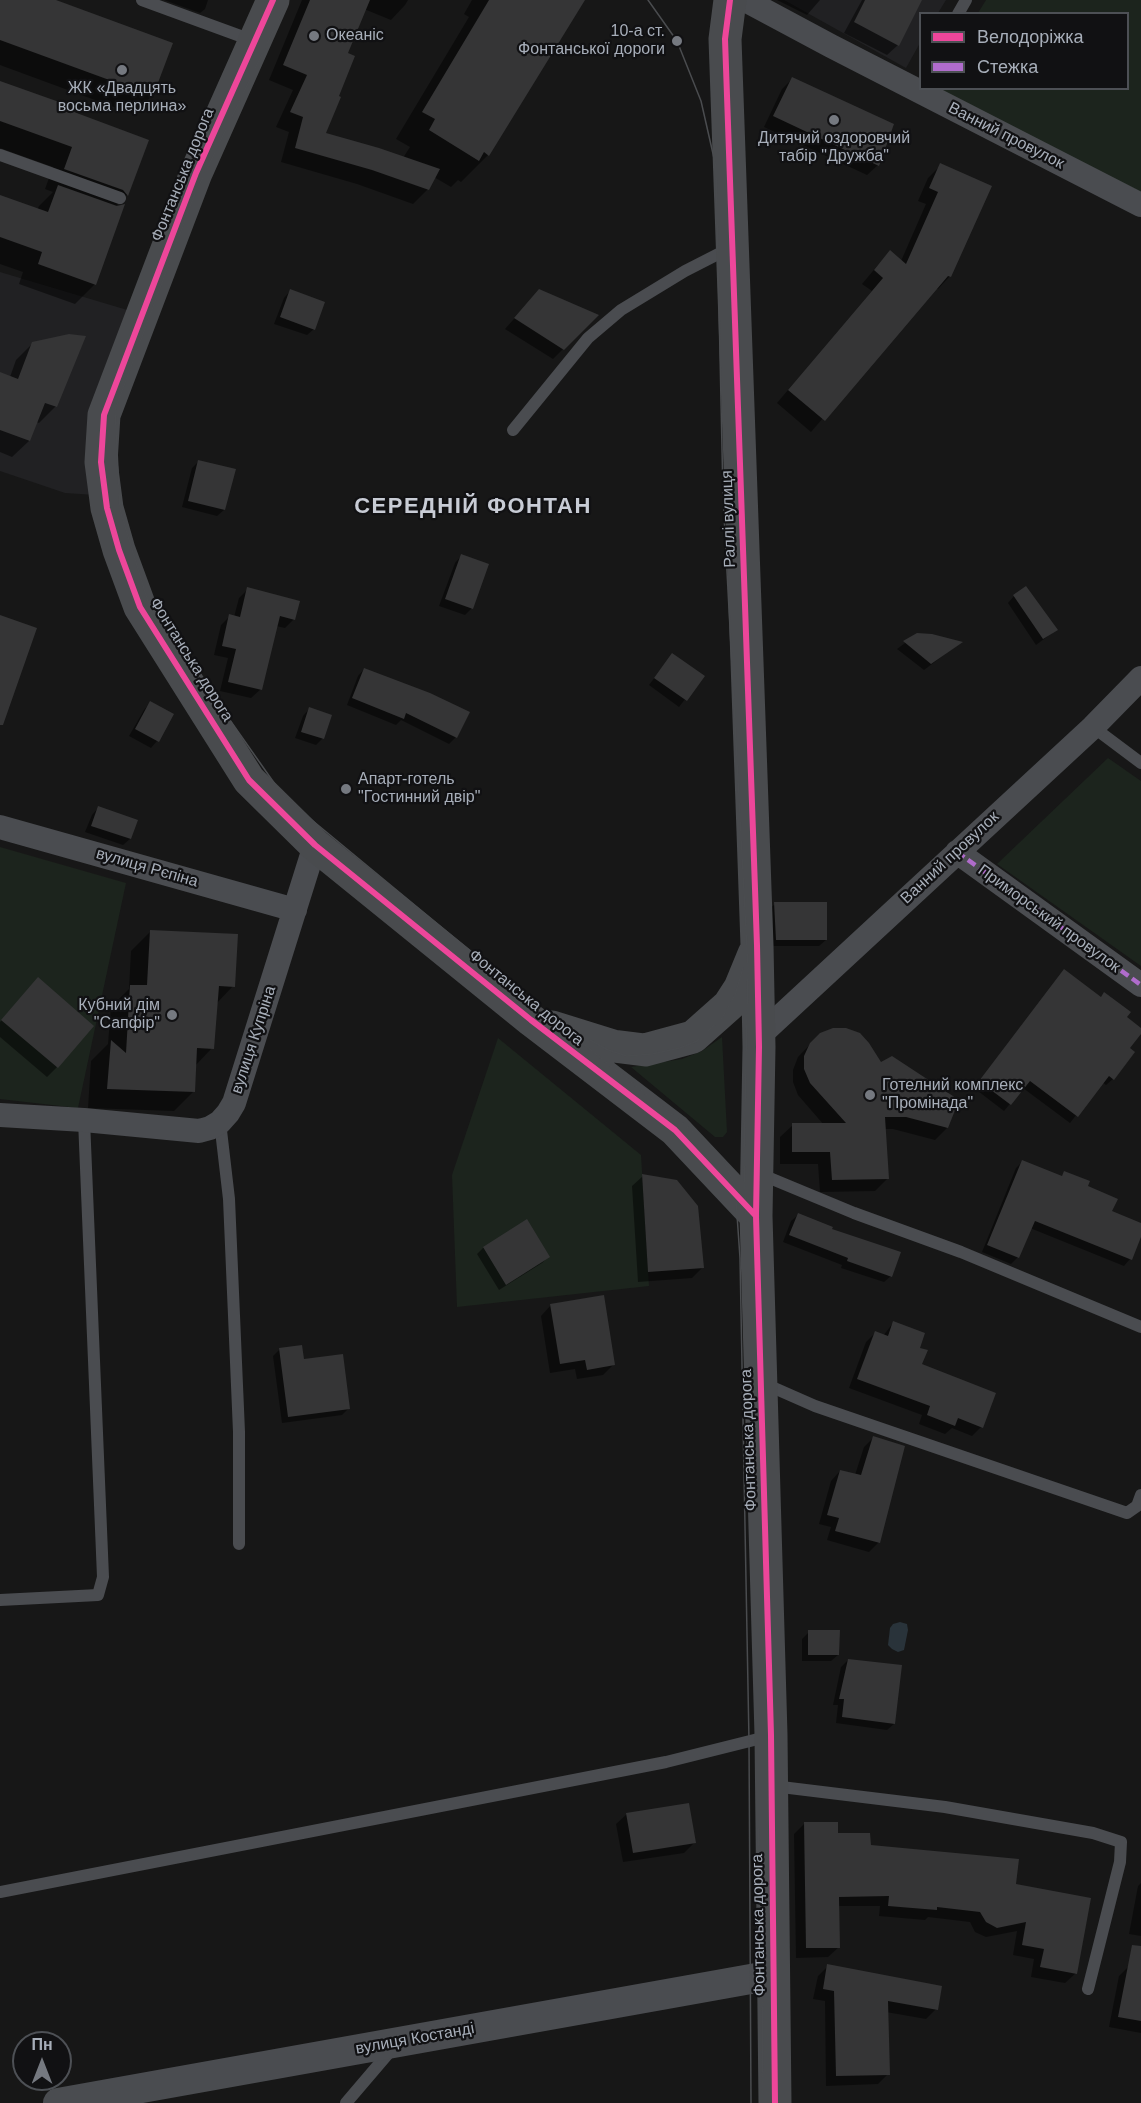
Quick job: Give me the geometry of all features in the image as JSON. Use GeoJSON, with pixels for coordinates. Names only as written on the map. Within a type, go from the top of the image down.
{"type":"FeatureCollection","features":[{"type":"Feature","properties":{"kind":"main road","name":"Фонтанська дорога"},"geometry":{"type":"LineString","coordinates":[[273,0],[196,172],[104,415],[101,462],[107,508],[118,550],[140,607],[249,780],[315,845],[531,1020],[634,1101],[675,1130],[756,1216],[771,1735],[775,2103]]}},
{"type":"Feature","properties":{"kind":"main road","name":"Раллі вулиця"},"geometry":{"type":"LineString","coordinates":[[730,0],[725,39],[757,945],[756,1216]]}},
{"type":"Feature","properties":{"kind":"main road"},"geometry":{"type":"LineString","coordinates":[[531,1020],[613,1047],[645,1050],[693,1037],[729,1005],[740,988],[757,945]]}},
{"type":"Feature","properties":{"kind":"street","name":"Ванний провулок"},"geometry":{"type":"LineString","coordinates":[[744,0],[917,82]]}},
{"type":"Feature","properties":{"kind":"street","name":"Ванний провулок"},"geometry":{"type":"LineString","coordinates":[[932,90],[1141,205]]}},
{"type":"Feature","properties":{"kind":"street","name":"Ванний провулок"},"geometry":{"type":"LineString","coordinates":[[758,1037],[1093,727],[1141,678]]}},
{"type":"Feature","properties":{"kind":"street","name":"вулиця Рєпіна"},"geometry":{"type":"LineString","coordinates":[[0,826],[295,910]]}},
{"type":"Feature","properties":{"kind":"street","name":"вулиця Купріна"},"geometry":{"type":"LineString","coordinates":[[220,1122],[234,1103],[315,845]]}},
{"type":"Feature","properties":{"kind":"street","name":"Приморський провулок"},"geometry":{"type":"LineString","coordinates":[[957,852],[1141,985]]}},
{"type":"Feature","properties":{"kind":"street"},"geometry":{"type":"LineString","coordinates":[[0,1115],[199,1131],[220,1122]]}},
{"type":"Feature","properties":{"kind":"street","name":"вулиця Костанді"},"geometry":{"type":"LineString","coordinates":[[58,2103],[773,1975]]}},
{"type":"Feature","properties":{"kind":"lane"},"geometry":{"type":"LineString","coordinates":[[142,0],[255,41]]}},
{"type":"Feature","properties":{"kind":"lane"},"geometry":{"type":"LineString","coordinates":[[0,155],[120,198]]}},
{"type":"Feature","properties":{"kind":"lane"},"geometry":{"type":"LineString","coordinates":[[513,430],[588,338],[621,310],[685,271],[733,246]]}},
{"type":"Feature","properties":{"kind":"lane"},"geometry":{"type":"LineString","coordinates":[[1093,727],[1141,763]]}},
{"type":"Feature","properties":{"kind":"lane"},"geometry":{"type":"LineString","coordinates":[[0,1600],[98,1595],[103,1577],[84,1120]]}},
{"type":"Feature","properties":{"kind":"lane"},"geometry":{"type":"LineString","coordinates":[[220,1122],[229,1199],[239,1432],[239,1544]]}},
{"type":"Feature","properties":{"kind":"lane"},"geometry":{"type":"LineString","coordinates":[[756,1173],[854,1213],[961,1252],[1141,1327]]}},
{"type":"Feature","properties":{"kind":"lane"},"geometry":{"type":"LineString","coordinates":[[761,1383],[815,1406],[1127,1513],[1137,1506],[1141,1495]]}},
{"type":"Feature","properties":{"kind":"lane"},"geometry":{"type":"LineString","coordinates":[[0,1892],[666,1762],[771,1735]]}},
{"type":"Feature","properties":{"kind":"lane"},"geometry":{"type":"LineString","coordinates":[[772,1785],[945,1808],[1093,1833],[1121,1842],[1120,1862],[1088,1989]]}},
{"type":"Feature","properties":{"kind":"lane"},"geometry":{"type":"LineString","coordinates":[[346,2103],[399,2042]]}},
{"type":"Feature","properties":{"kind":"shaded area"},"geometry":{"type":"Polygon","coordinates":[[[784,0],[946,0],[939,12],[919,12],[919,45],[906,68],[784,0]]]}},
{"type":"Feature","properties":{"kind":"shaded area"},"geometry":{"type":"Polygon","coordinates":[[[986,0],[1141,0],[1141,192],[936,90],[1129,90],[1129,12],[979,12],[986,0]]]}},
{"type":"Feature","properties":{"kind":"shaded area"},"geometry":{"type":"Polygon","coordinates":[[[0,272],[134,312],[95,495],[65,493],[0,471],[0,272]]]}},
{"type":"Feature","properties":{"kind":"shaded area"},"geometry":{"type":"Polygon","coordinates":[[[1108,758],[1141,781],[1141,966],[997,864],[1108,758]]]}},
{"type":"Feature","properties":{"kind":"shaded area"},"geometry":{"type":"Polygon","coordinates":[[[0,847],[126,883],[78,1108],[0,1099],[0,847]]]}},
{"type":"Feature","properties":{"kind":"shaded area"},"geometry":{"type":"Polygon","coordinates":[[[722,1037],[727,1132],[723,1137],[715,1137],[631,1067],[682,1059],[702,1051],[722,1037]]]}},
{"type":"Feature","properties":{"kind":"shaded area"},"geometry":{"type":"Polygon","coordinates":[[[498,1038],[641,1155],[649,1286],[457,1307],[452,1175],[498,1038]]]}},
{"type":"Feature","properties":{"kind":"shaded area"},"geometry":{"type":"Polygon","coordinates":[[[900,1622],[907,1624],[908,1630],[904,1650],[898,1652],[888,1645],[890,1628],[893,1624],[900,1622]]]}},
{"type":"Feature","properties":{"kind":"building","name":"ЖК «Двадцять восьма перлина»"},"geometry":{"type":"Polygon","coordinates":[[[0,0],[56,0],[173,43],[153,96],[0,40],[0,0]]]}},
{"type":"Feature","properties":{"kind":"building"},"geometry":{"type":"Polygon","coordinates":[[[310,0],[370,0],[348,53],[355,56],[326,133],[440,169],[429,190],[372,170],[295,148],[303,117],[290,112],[307,75],[283,65],[310,0]]]}},
{"type":"Feature","properties":{"kind":"building"},"geometry":{"type":"Polygon","coordinates":[[[489,0],[585,0],[489,156],[484,152],[479,161],[429,130],[435,119],[422,112],[489,0]]]}},
{"type":"Feature","properties":{"kind":"building"},"geometry":{"type":"Polygon","coordinates":[[[865,0],[922,0],[899,46],[854,22],[865,0]]]}},
{"type":"Feature","properties":{"kind":"building","name":"Дитячий оздоровчий табір \"Дружба\""},"geometry":{"type":"Polygon","coordinates":[[[792,77],[894,124],[879,166],[773,116],[792,77]]]}},
{"type":"Feature","properties":{"kind":"building"},"geometry":{"type":"Polygon","coordinates":[[[0,81],[76,108],[74,112],[149,140],[128,196],[123,190],[64,169],[72,147],[0,121],[0,81]]]}},
{"type":"Feature","properties":{"kind":"building"},"geometry":{"type":"Polygon","coordinates":[[[940,163],[992,186],[951,277],[948,276],[825,421],[788,390],[883,278],[874,270],[890,250],[906,264],[938,192],[929,188],[940,163]]]}},
{"type":"Feature","properties":{"kind":"building"},"geometry":{"type":"Polygon","coordinates":[[[58,185],[117,206],[125,204],[96,285],[38,264],[42,252],[0,237],[0,195],[48,212],[58,185]]]}},
{"type":"Feature","properties":{"kind":"building"},"geometry":{"type":"Polygon","coordinates":[[[290,289],[325,302],[315,330],[280,317],[290,289]]]}},
{"type":"Feature","properties":{"kind":"building"},"geometry":{"type":"Polygon","coordinates":[[[539,289],[599,315],[564,350],[514,318],[539,289]]]}},
{"type":"Feature","properties":{"kind":"building"},"geometry":{"type":"Polygon","coordinates":[[[69,334],[86,336],[57,407],[45,403],[30,441],[0,430],[0,372],[18,379],[32,342],[69,334]]]}},
{"type":"Feature","properties":{"kind":"building"},"geometry":{"type":"Polygon","coordinates":[[[198,460],[236,469],[225,510],[188,501],[198,460]]]}},
{"type":"Feature","properties":{"kind":"building"},"geometry":{"type":"Polygon","coordinates":[[[461,554],[489,564],[473,609],[445,599],[461,554]]]}},
{"type":"Feature","properties":{"kind":"building"},"geometry":{"type":"Polygon","coordinates":[[[1026,586],[1058,630],[1043,639],[1013,595],[1026,586]]]}},
{"type":"Feature","properties":{"kind":"building"},"geometry":{"type":"Polygon","coordinates":[[[247,587],[300,601],[295,620],[280,616],[262,690],[228,682],[236,649],[222,646],[229,614],[240,617],[247,587]]]}},
{"type":"Feature","properties":{"kind":"building"},"geometry":{"type":"Polygon","coordinates":[[[0,615],[37,628],[3,725],[0,725],[0,615]]]}},
{"type":"Feature","properties":{"kind":"building"},"geometry":{"type":"Polygon","coordinates":[[[917,633],[932,634],[963,642],[931,664],[903,641],[917,633]]]}},
{"type":"Feature","properties":{"kind":"building"},"geometry":{"type":"Polygon","coordinates":[[[672,653],[705,676],[687,701],[654,678],[672,653]]]}},
{"type":"Feature","properties":{"kind":"building"},"geometry":{"type":"Polygon","coordinates":[[[364,668],[430,693],[470,712],[457,738],[406,713],[404,719],[352,698],[364,668]]]}},
{"type":"Feature","properties":{"kind":"building"},"geometry":{"type":"Polygon","coordinates":[[[150,701],[174,714],[159,742],[135,729],[150,701]]]}},
{"type":"Feature","properties":{"kind":"building"},"geometry":{"type":"Polygon","coordinates":[[[309,707],[332,715],[324,739],[301,732],[309,707]]]}},
{"type":"Feature","properties":{"kind":"building"},"geometry":{"type":"Polygon","coordinates":[[[98,806],[138,820],[131,839],[91,826],[98,806]]]}},
{"type":"Feature","properties":{"kind":"building"},"geometry":{"type":"Polygon","coordinates":[[[774,902],[827,902],[827,940],[776,940],[774,902]]]}},
{"type":"Feature","properties":{"kind":"building","name":"Кубний дім \"Сапфір\""},"geometry":{"type":"Polygon","coordinates":[[[150,930],[238,934],[235,987],[219,986],[214,1049],[197,1048],[195,1092],[107,1089],[111,1040],[126,1053],[130,985],[147,985],[150,930]]]}},
{"type":"Feature","properties":{"kind":"building"},"geometry":{"type":"Polygon","coordinates":[[[1064,969],[1101,997],[1104,992],[1131,1012],[1127,1017],[1141,1028],[1141,1034],[1130,1048],[1135,1052],[1114,1080],[1109,1076],[1078,1117],[1030,1081],[1011,1105],[979,1081],[1064,969]]]}},
{"type":"Feature","properties":{"kind":"building"},"geometry":{"type":"Polygon","coordinates":[[[38,977],[94,1026],[58,1068],[1,1020],[38,977]]]}},
{"type":"Feature","properties":{"kind":"building"},"geometry":{"type":"Polygon","coordinates":[[[833,1028],[846,1028],[860,1033],[881,1062],[892,1056],[959,1100],[948,1128],[906,1117],[885,1117],[889,1179],[832,1180],[830,1152],[792,1152],[792,1123],[846,1123],[810,1083],[804,1069],[804,1056],[810,1043],[820,1033],[833,1028]]]}},
{"type":"Feature","properties":{"kind":"building"},"geometry":{"type":"Polygon","coordinates":[[[1022,1160],[1062,1176],[1064,1171],[1090,1181],[1088,1186],[1118,1199],[1112,1211],[1141,1223],[1141,1237],[1132,1260],[1035,1221],[1019,1258],[987,1245],[1022,1160]]]}},
{"type":"Feature","properties":{"kind":"building"},"geometry":{"type":"Polygon","coordinates":[[[642,1174],[677,1180],[698,1206],[704,1268],[648,1272],[642,1174]]]}},
{"type":"Feature","properties":{"kind":"building"},"geometry":{"type":"Polygon","coordinates":[[[798,1213],[833,1227],[832,1229],[901,1252],[892,1277],[847,1261],[848,1258],[789,1235],[798,1213]]]}},
{"type":"Feature","properties":{"kind":"building"},"geometry":{"type":"Polygon","coordinates":[[[527,1219],[550,1257],[506,1285],[483,1247],[527,1219]]]}},
{"type":"Feature","properties":{"kind":"building"},"geometry":{"type":"Polygon","coordinates":[[[604,1295],[615,1365],[587,1370],[585,1360],[560,1364],[550,1304],[604,1295]]]}},
{"type":"Feature","properties":{"kind":"building"},"geometry":{"type":"Polygon","coordinates":[[[893,1321],[925,1333],[920,1348],[928,1350],[922,1364],[996,1393],[983,1428],[958,1418],[955,1426],[927,1415],[930,1406],[857,1379],[875,1331],[888,1336],[893,1321]]]}},
{"type":"Feature","properties":{"kind":"building"},"geometry":{"type":"Polygon","coordinates":[[[302,1345],[304,1359],[343,1354],[350,1409],[288,1417],[279,1348],[302,1345]]]}},
{"type":"Feature","properties":{"kind":"building"},"geometry":{"type":"Polygon","coordinates":[[[873,1436],[905,1446],[880,1543],[835,1531],[839,1518],[827,1515],[840,1470],[861,1475],[873,1436]]]}},
{"type":"Feature","properties":{"kind":"building"},"geometry":{"type":"Polygon","coordinates":[[[808,1630],[840,1630],[839,1655],[808,1655],[808,1630]]]}},
{"type":"Feature","properties":{"kind":"building"},"geometry":{"type":"Polygon","coordinates":[[[848,1659],[902,1665],[895,1724],[842,1717],[844,1699],[839,1699],[848,1659]]]}},
{"type":"Feature","properties":{"kind":"building"},"geometry":{"type":"Polygon","coordinates":[[[689,1803],[696,1843],[633,1853],[626,1813],[689,1803]]]}},
{"type":"Feature","properties":{"kind":"building"},"geometry":{"type":"Polygon","coordinates":[[[804,1822],[838,1822],[838,1833],[870,1833],[871,1845],[1019,1859],[1016,1884],[1091,1898],[1077,1974],[1040,1967],[1044,1949],[1022,1945],[1026,1922],[997,1928],[986,1922],[980,1912],[937,1907],[937,1910],[888,1906],[889,1896],[839,1897],[840,1948],[806,1948],[804,1822]]]}},
{"type":"Feature","properties":{"kind":"building"},"geometry":{"type":"Polygon","coordinates":[[[1132,1945],[1141,1946],[1141,2021],[1118,2017],[1132,1945]]]}},
{"type":"Feature","properties":{"kind":"building"},"geometry":{"type":"Polygon","coordinates":[[[827,1964],[942,1986],[938,2010],[888,2001],[890,2075],[836,2076],[834,1991],[823,1989],[827,1964]]]}},
{"type":"Feature","properties":{"kind":"tram line"},"geometry":{"type":"LineString","coordinates":[[288,0],[194,196],[115,410],[120,510],[149,605],[284,797],[561,1026],[712,1147],[724,1161],[735,1186],[740,1258],[749,1741],[751,2103]]}},
{"type":"Feature","properties":{"kind":"tram line"},"geometry":{"type":"LineString","coordinates":[[648,0],[677,41],[701,101],[716,167],[723,496],[748,968],[744,1158],[746,1221]]}},
{"type":"Feature","properties":{"kind":"tram line"},"geometry":{"type":"LineString","coordinates":[[590,1040],[608,1050],[627,1056],[652,1054],[680,1048],[697,1041],[722,1018],[735,995],[743,968]]}},
{"type":"Feature","properties":{"kind":"tram line"},"geometry":{"type":"LineString","coordinates":[[758,1821],[763,1976],[762,2103]]}},
{"type":"Feature","properties":{"kind":"marked path"},"geometry":{"type":"LineString","coordinates":[[957,852],[1141,985]]}},
{"type":"Feature","properties":{"kind":"cycle path"},"geometry":{"type":"LineString","coordinates":[[273,0],[196,173],[104,415],[101,462],[107,508],[119,550],[140,607],[249,780],[315,845],[531,1020],[675,1130],[756,1216]]}},
{"type":"Feature","properties":{"kind":"cycle path"},"geometry":{"type":"LineString","coordinates":[[730,0],[725,39],[757,945],[759,1047],[756,1216],[771,1735],[775,2103]]}},
{"type":"Feature","properties":{"kind":"place","name":"Океаніс"},"geometry":{"type":"Point","coordinates":[314,36]}},
{"type":"Feature","properties":{"kind":"place","name":"10-а ст. Фонтанської дороги"},"geometry":{"type":"Point","coordinates":[677,41]}},
{"type":"Feature","properties":{"kind":"place","name":"ЖК «Двадцять восьма перлина»"},"geometry":{"type":"Point","coordinates":[122,70]}},
{"type":"Feature","properties":{"kind":"place","name":"Дитячий оздоровчий табір \"Дружба\""},"geometry":{"type":"Point","coordinates":[834,120]}},
{"type":"Feature","properties":{"kind":"place","name":"Апарт-готель \"Гостинний двір\""},"geometry":{"type":"Point","coordinates":[346,789]}},
{"type":"Feature","properties":{"kind":"place","name":"Кубний дім \"Сапфір\""},"geometry":{"type":"Point","coordinates":[172,1015]}},
{"type":"Feature","properties":{"kind":"place","name":"Готелний комплекс \"Промінада\""},"geometry":{"type":"Point","coordinates":[870,1095]}},
{"type":"Feature","properties":{"kind":"district","name":"СЕРЕДНІЙ ФОНТАН"},"geometry":{"type":"Point","coordinates":[473,507]}}]}
